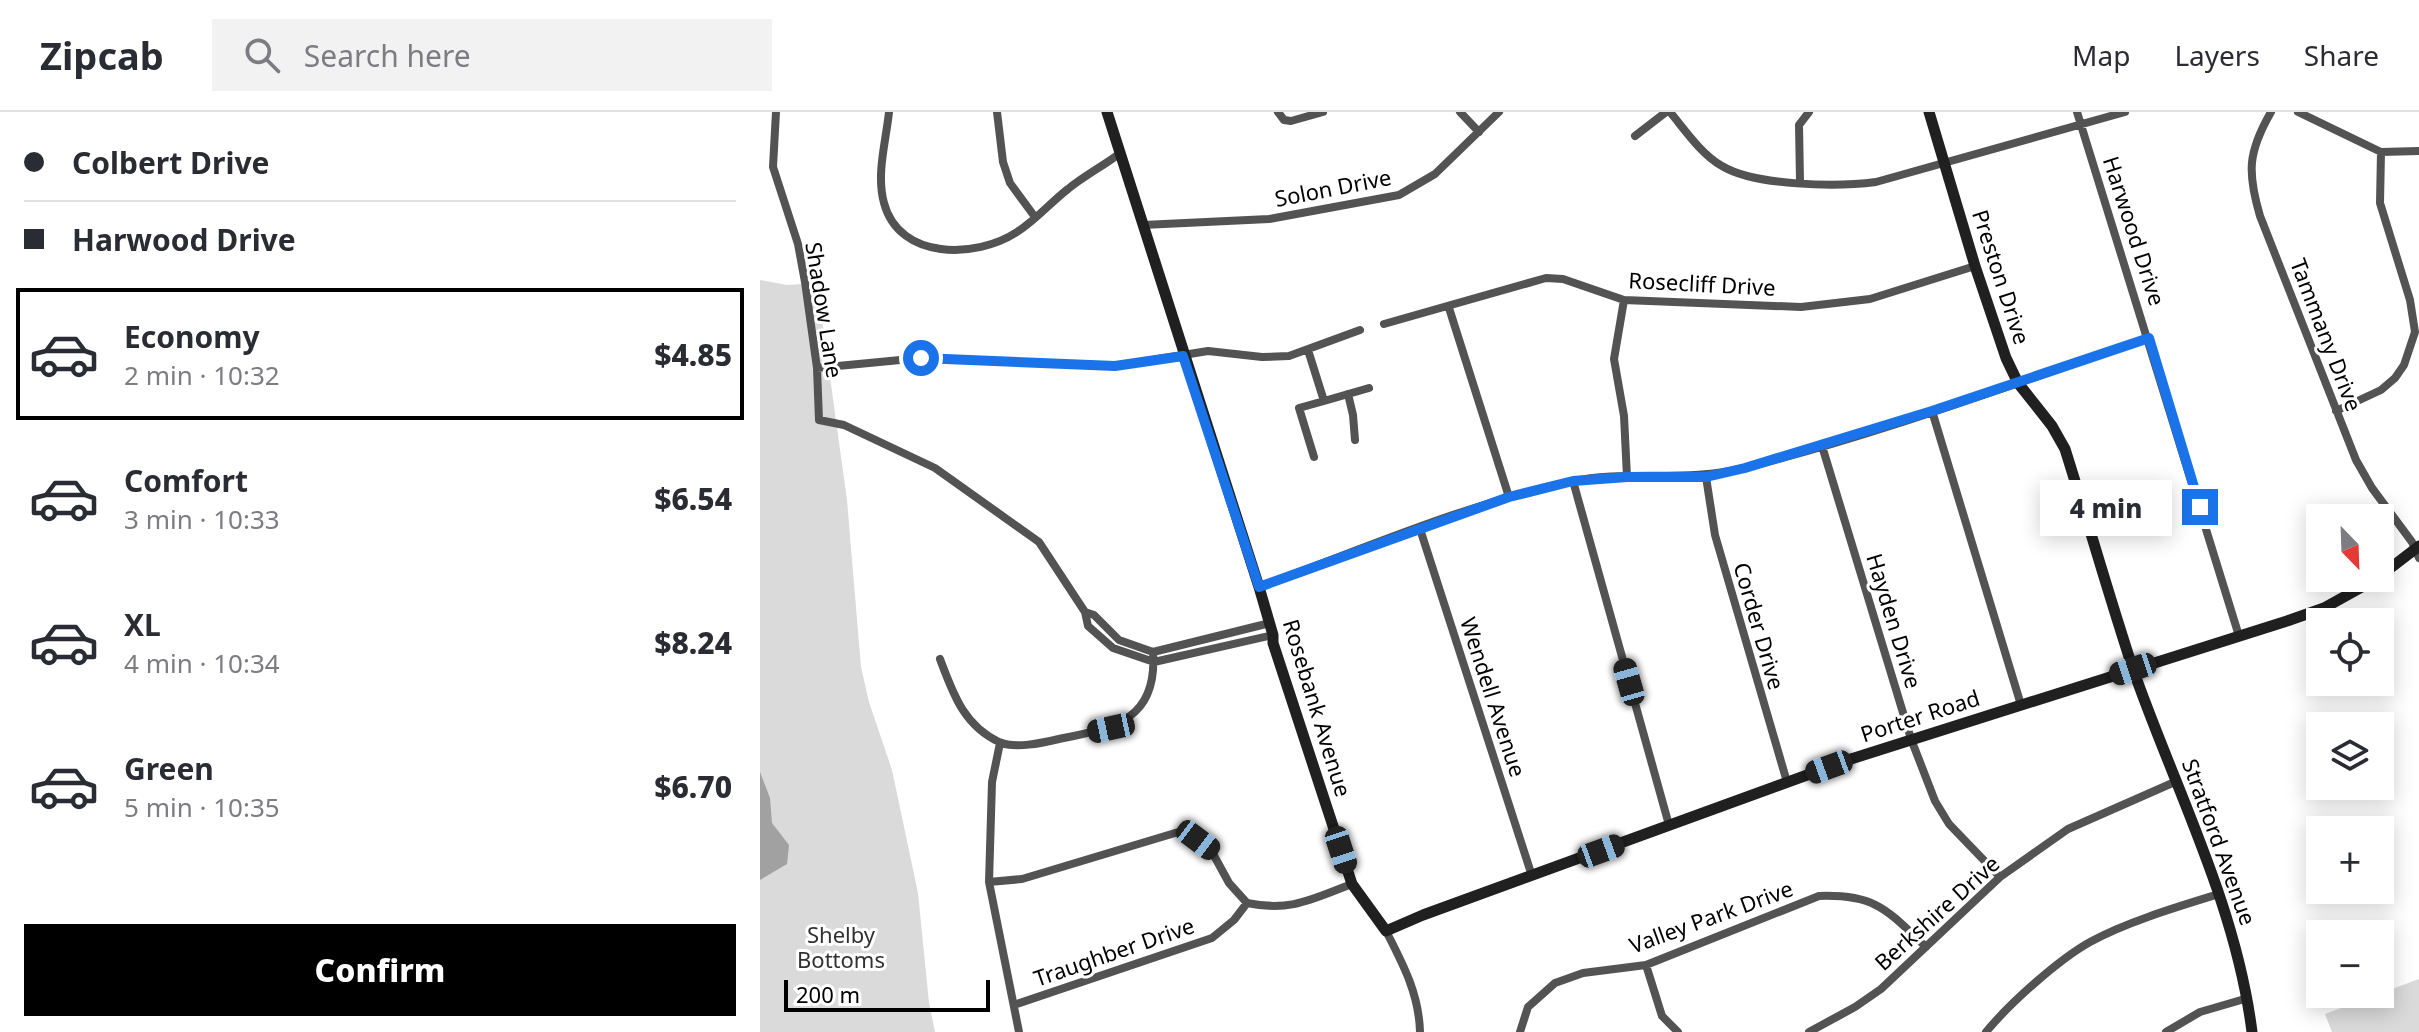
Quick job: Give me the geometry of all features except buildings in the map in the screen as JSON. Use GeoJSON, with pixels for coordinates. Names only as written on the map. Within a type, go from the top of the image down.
{"type":"FeatureCollection","features":[{"type":"Feature","properties":{"kind":"street","name":"Shadow Lane"},"geometry":{"type":"LineString","coordinates":[[776,112],[773,167],[798,244],[817,368],[819,420],[844,425],[935,468],[1039,542],[1085,612]]}},
{"type":"Feature","properties":{"kind":"street"},"geometry":{"type":"LineString","coordinates":[[889,112],[880,183],[884,206],[898,229],[915,244],[939,250],[998,242],[1018,232],[1070,187],[1119,154]]}},
{"type":"Feature","properties":{"kind":"street"},"geometry":{"type":"LineString","coordinates":[[997,112],[1003,162],[1010,183],[1035,217]]}},
{"type":"Feature","properties":{"kind":"street","name":"Rosebank Avenue"},"geometry":{"type":"LineString","coordinates":[[1107,112],[1352,884],[1386,931],[1408,973],[1420,1013],[1420,1032]]}},
{"type":"Feature","properties":{"kind":"street"},"geometry":{"type":"LineString","coordinates":[[1278,112],[1284,120],[1291,121],[1303,115],[1323,112]]}},
{"type":"Feature","properties":{"kind":"street"},"geometry":{"type":"LineString","coordinates":[[1460,112],[1479,132]]}},
{"type":"Feature","properties":{"kind":"street","name":"Solon Drive"},"geometry":{"type":"LineString","coordinates":[[1143,225],[1269,219],[1399,195],[1435,174],[1499,112]]}},
{"type":"Feature","properties":{"kind":"street"},"geometry":{"type":"LineString","coordinates":[[1635,136],[1668,112],[1707,155],[1722,166],[1767,182],[1854,185],[1876,182],[2125,112]]}},
{"type":"Feature","properties":{"kind":"street"},"geometry":{"type":"LineString","coordinates":[[1800,181],[1799,125],[1809,112]]}},
{"type":"Feature","properties":{"kind":"street","name":"Preston Drive"},"geometry":{"type":"LineString","coordinates":[[1929,112],[2006,358],[2018,383],[2052,426],[2065,449],[2133,669]]}},
{"type":"Feature","properties":{"kind":"street","name":"Harwood Drive"},"geometry":{"type":"LineString","coordinates":[[2077,112],[2239,636]]}},
{"type":"Feature","properties":{"kind":"street","name":"Tammany Drive"},"geometry":{"type":"LineString","coordinates":[[2271,112],[2252,154],[2250,176],[2254,195],[2356,460],[2372,488],[2418,551]]}},
{"type":"Feature","properties":{"kind":"street"},"geometry":{"type":"LineString","coordinates":[[2298,112],[2381,152],[2419,151]]}},
{"type":"Feature","properties":{"kind":"street"},"geometry":{"type":"LineString","coordinates":[[2336,411],[2381,390],[2395,378],[2404,365],[2415,332],[2410,300],[2380,203],[2381,152]]}},
{"type":"Feature","properties":{"kind":"street","name":"Rosecliff Drive"},"geometry":{"type":"LineString","coordinates":[[1384,324],[1546,278],[1563,279],[1624,300],[1801,307],[1870,299],[1975,266]]}},
{"type":"Feature","properties":{"kind":"street"},"geometry":{"type":"LineString","coordinates":[[1624,300],[1614,359],[1624,416],[1627,477]]}},
{"type":"Feature","properties":{"kind":"street"},"geometry":{"type":"LineString","coordinates":[[1449,308],[1509,497]]}},
{"type":"Feature","properties":{"kind":"street"},"geometry":{"type":"LineString","coordinates":[[817,368],[942,358],[1115,366],[1208,351],[1276,357],[1308,350],[1360,330]]}},
{"type":"Feature","properties":{"kind":"street"},"geometry":{"type":"LineString","coordinates":[[1259,587],[1509,497],[1573,481],[1706,477],[1822,446],[2149,338]]}},
{"type":"Feature","properties":{"kind":"street"},"geometry":{"type":"LineString","coordinates":[[1308,350],[1324,401]]}},
{"type":"Feature","properties":{"kind":"street"},"geometry":{"type":"LineString","coordinates":[[1314,457],[1299,408],[1369,388]]}},
{"type":"Feature","properties":{"kind":"street"},"geometry":{"type":"LineString","coordinates":[[1348,394],[1355,440]]}},
{"type":"Feature","properties":{"kind":"street"},"geometry":{"type":"LineString","coordinates":[[1932,411],[2021,705]]}},
{"type":"Feature","properties":{"kind":"street","name":"Hayden Drive"},"geometry":{"type":"LineString","coordinates":[[1822,446],[1911,739],[1935,801],[1949,824],[2000,877]]}},
{"type":"Feature","properties":{"kind":"street","name":"Corder Drive"},"geometry":{"type":"LineString","coordinates":[[1706,477],[1715,535],[1765,716],[1787,782]]}},
{"type":"Feature","properties":{"kind":"street"},"geometry":{"type":"LineString","coordinates":[[1573,481],[1669,825]]}},
{"type":"Feature","properties":{"kind":"street","name":"Wendell Avenue"},"geometry":{"type":"LineString","coordinates":[[1420,529],[1532,876]]}},
{"type":"Feature","properties":{"kind":"street","name":"Porter Road"},"geometry":{"type":"LineString","coordinates":[[2394,567],[2418,551]]}},
{"type":"Feature","properties":{"kind":"street","name":"Porter Road"},"geometry":{"type":"LineString","coordinates":[[1386,931],[1787,782],[1911,739],[2324,608],[2352,592]]}},
{"type":"Feature","properties":{"kind":"street"},"geometry":{"type":"LineString","coordinates":[[1085,612],[1094,615],[1119,640],[1153,652],[1271,629]]}},
{"type":"Feature","properties":{"kind":"street"},"geometry":{"type":"LineString","coordinates":[[1085,612],[1088,626],[1113,648],[1154,662],[1271,629]]}},
{"type":"Feature","properties":{"kind":"street"},"geometry":{"type":"LineString","coordinates":[[940,659],[957,704],[974,724],[1000,743],[1035,744],[1111,728],[1132,717],[1147,696],[1153,652]]}},
{"type":"Feature","properties":{"kind":"street","name":"Stratford Avenue"},"geometry":{"type":"LineString","coordinates":[[2133,669],[2219,894],[2248,998],[2252,1032]]}},
{"type":"Feature","properties":{"kind":"street"},"geometry":{"type":"LineString","coordinates":[[1000,743],[992,782],[989,882],[1019,1032]]}},
{"type":"Feature","properties":{"kind":"street","name":"Berkshire Drive"},"geometry":{"type":"LineString","coordinates":[[1809,1032],[1866,1000],[2000,877],[2068,829],[2177,781]]}},
{"type":"Feature","properties":{"kind":"street"},"geometry":{"type":"LineString","coordinates":[[989,882],[1022,879],[1185,830],[1211,850],[1229,883],[1247,903],[1271,908],[1298,905],[1352,884]]}},
{"type":"Feature","properties":{"kind":"street"},"geometry":{"type":"LineString","coordinates":[[1986,1032],[2051,971],[2090,942],[2219,894]]}},
{"type":"Feature","properties":{"kind":"street","name":"Valley Park Drive"},"geometry":{"type":"LineString","coordinates":[[1520,1032],[1528,1007],[1555,983],[1583,973],[1646,965],[1819,896],[1850,895],[1887,909],[1926,947]]}},
{"type":"Feature","properties":{"kind":"street","name":"Traughber Drive"},"geometry":{"type":"LineString","coordinates":[[1014,1005],[1212,938],[1234,920],[1247,903]]}},
{"type":"Feature","properties":{"kind":"street"},"geometry":{"type":"LineString","coordinates":[[1646,965],[1662,1016],[1678,1032]]}},
{"type":"Feature","properties":{"kind":"street"},"geometry":{"type":"LineString","coordinates":[[2166,1032],[2200,1012],[2248,998]]}},
{"type":"Feature","properties":{"kind":"green space","name":"Shelby Bottoms"},"geometry":{"type":"Polygon","coordinates":[[[760,280],[787,285],[817,283],[847,500],[861,667],[869,702],[892,770],[918,893],[929,1003],[935,1032],[760,1032],[760,280]]]}},
{"type":"Feature","properties":{"kind":"green space"},"geometry":{"type":"Polygon","coordinates":[[[2419,979],[2419,1032],[2332,1032],[2325,1014],[2341,1008],[2394,1008],[2394,988],[2419,979]]]}},
{"type":"Feature","properties":{"kind":"shaded area"},"geometry":{"type":"Polygon","coordinates":[[[760,772],[770,798],[772,823],[789,845],[787,864],[760,880],[760,772]]]}},
{"type":"Feature","properties":{"kind":"route"},"geometry":{"type":"LineString","coordinates":[[921,358],[1115,366],[1183,356],[1259,587],[1509,497],[1573,481],[1706,477],[1745,468],[1932,411],[2149,338],[2200,507]]}}]}
